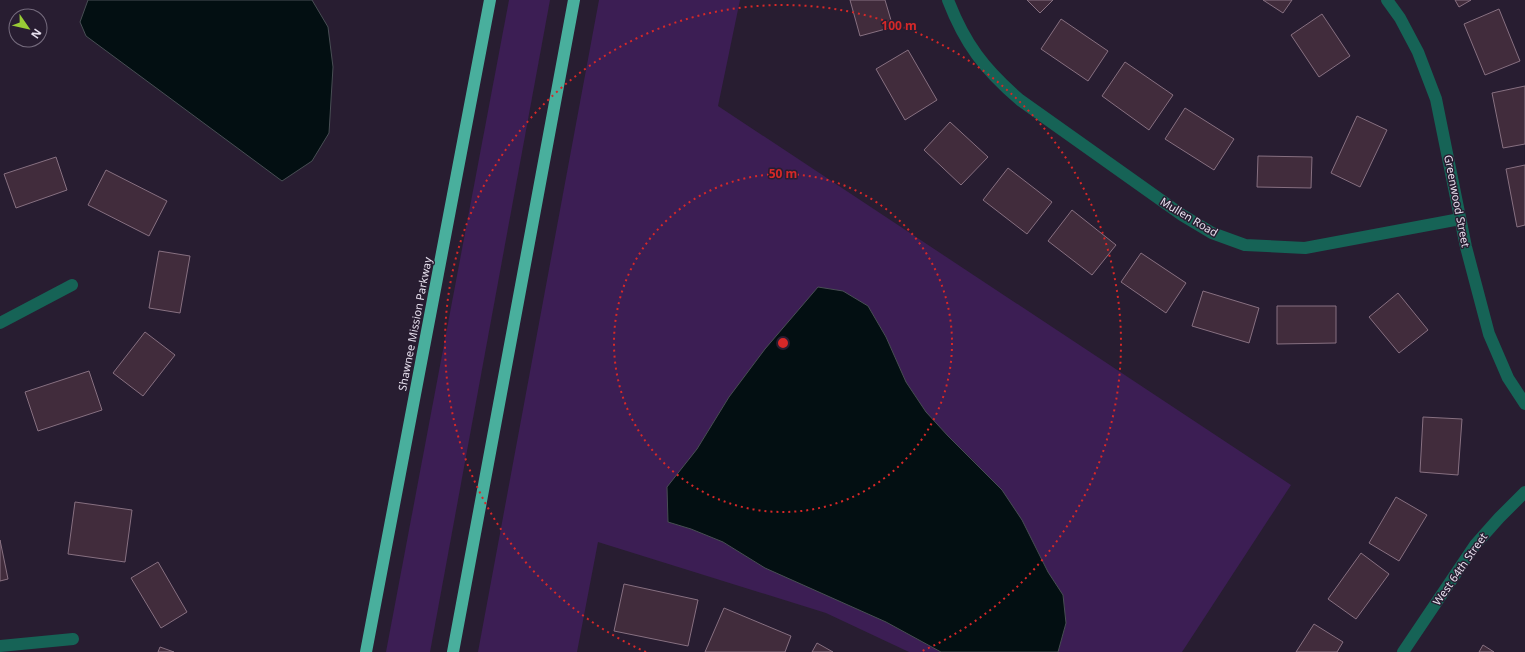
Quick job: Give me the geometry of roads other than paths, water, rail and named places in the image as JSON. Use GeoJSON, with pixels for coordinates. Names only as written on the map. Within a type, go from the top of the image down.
{"type":"FeatureCollection","features":[{"type":"Feature","properties":{"kind":"highway","name":"Shawnee Mission Parkway"},"geometry":{"type":"LineString","coordinates":[[366,652],[490,0]]}},
{"type":"Feature","properties":{"kind":"highway"},"geometry":{"type":"LineString","coordinates":[[453,652],[574,0]]}},
{"type":"Feature","properties":{"kind":"street","name":"Mullen Road"},"geometry":{"type":"LineString","coordinates":[[948,0],[958,28],[980,61],[1004,86],[1036,112],[1182,215],[1212,233],[1245,245],[1305,248],[1460,219]]}},
{"type":"Feature","properties":{"kind":"street","name":"Greenwood Street"},"geometry":{"type":"LineString","coordinates":[[1387,0],[1400,18],[1418,52],[1436,100],[1460,219],[1489,334],[1508,378],[1525,404]]}},
{"type":"Feature","properties":{"kind":"street"},"geometry":{"type":"LineString","coordinates":[[0,323],[72,284]]}},
{"type":"Feature","properties":{"kind":"street","name":"West 64th Street"},"geometry":{"type":"LineString","coordinates":[[1403,652],[1475,545],[1525,492]]}},
{"type":"Feature","properties":{"kind":"street"},"geometry":{"type":"LineString","coordinates":[[0,646],[73,639]]}}]}
